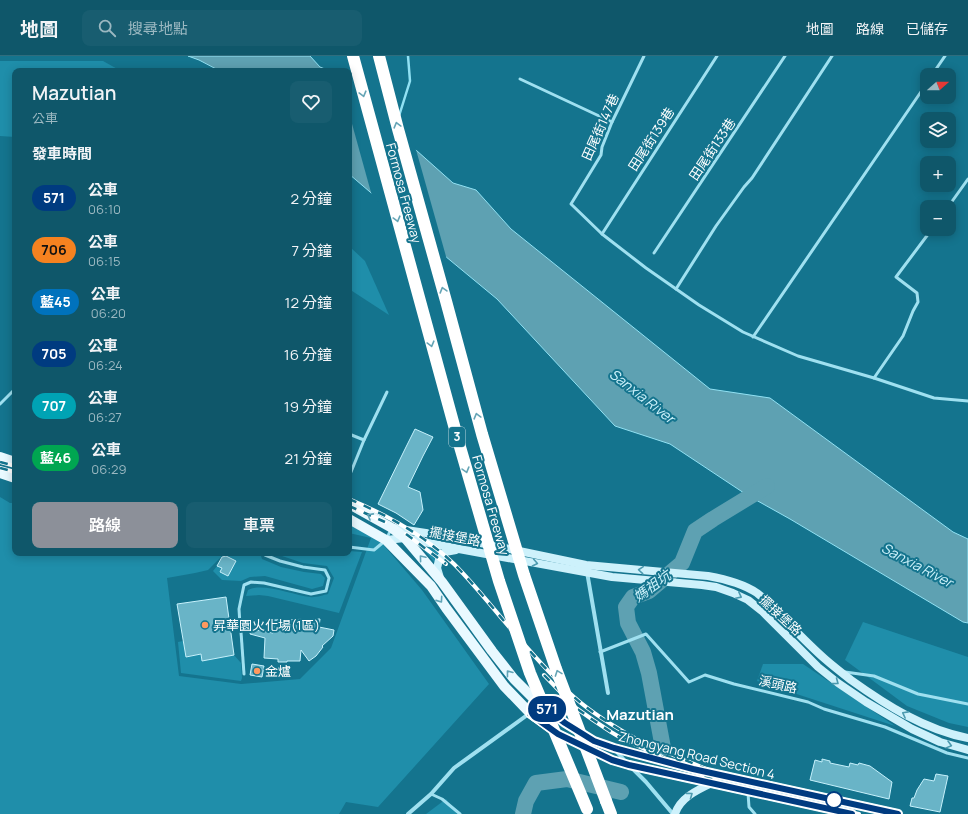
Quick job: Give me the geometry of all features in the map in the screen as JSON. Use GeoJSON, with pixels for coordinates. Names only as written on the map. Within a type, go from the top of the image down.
{"type":"FeatureCollection","features":[{"type":"Feature","properties":{"kind":"highway","name":"Formosa Freeway"},"geometry":{"type":"LineString","coordinates":[[353,56],[458,440],[499,582],[530,674],[588,811]]}},
{"type":"Feature","properties":{"kind":"highway","name":"Formosa Freeway"},"geometry":{"type":"LineString","coordinates":[[379,56],[482,434],[522,568],[556,669],[612,814]]}},
{"type":"Feature","properties":{"kind":"main road"},"geometry":{"type":"LineString","coordinates":[[0,457],[12,461]]}},
{"type":"Feature","properties":{"kind":"main road"},"geometry":{"type":"LineString","coordinates":[[0,473],[12,477]]}},
{"type":"Feature","properties":{"kind":"main road","name":"Zhongyang Road Section 4"},"geometry":{"type":"LineString","coordinates":[[352,506],[392,528],[406,538],[442,582],[514,680],[536,701],[565,723],[594,741],[678,768],[712,783],[748,786],[898,814]]}},
{"type":"Feature","properties":{"kind":"main road","name":"Zhongyang Road Section 4"},"geometry":{"type":"LineString","coordinates":[[352,521],[386,540],[431,586],[504,686],[530,714],[558,734],[612,760],[629,765],[693,769],[748,786],[852,814]]}},
{"type":"Feature","properties":{"kind":"street","name":"擺接堡路"},"geometry":{"type":"LineString","coordinates":[[392,528],[452,537],[586,569],[612,577],[702,585],[716,587],[733,593],[748,600],[762,611],[818,667],[866,702],[892,718],[940,742],[968,750]]}},
{"type":"Feature","properties":{"kind":"street","name":"擺接堡路"},"geometry":{"type":"LineString","coordinates":[[386,540],[406,538],[459,549],[586,569],[612,568],[708,576],[738,583],[756,593],[825,659],[868,692],[916,720],[941,730],[968,738]]}},
{"type":"Feature","properties":{"kind":"street"},"geometry":{"type":"LineString","coordinates":[[442,582],[437,568],[438,560],[445,552],[459,549]]}},
{"type":"Feature","properties":{"kind":"street"},"geometry":{"type":"LineString","coordinates":[[586,569],[608,693]]}},
{"type":"Feature","properties":{"kind":"street"},"geometry":{"type":"LineString","coordinates":[[408,814],[431,794],[454,768],[530,714],[536,701]]}},
{"type":"Feature","properties":{"kind":"street"},"geometry":{"type":"LineString","coordinates":[[614,748],[674,814],[677,808],[687,797],[700,788],[712,783]]}},
{"type":"Feature","properties":{"kind":"street"},"geometry":{"type":"LineString","coordinates":[[647,750],[678,768]]}},
{"type":"Feature","properties":{"kind":"lane","name":"田尾街147巷"},"geometry":{"type":"LineString","coordinates":[[602,234],[571,204],[601,155],[602,147],[612,122],[644,56]]}},
{"type":"Feature","properties":{"kind":"lane","name":"田尾街139巷"},"geometry":{"type":"LineString","coordinates":[[602,234],[717,56]]}},
{"type":"Feature","properties":{"kind":"lane","name":"田尾街133巷"},"geometry":{"type":"LineString","coordinates":[[654,253],[785,56]]}},
{"type":"Feature","properties":{"kind":"lane"},"geometry":{"type":"LineString","coordinates":[[676,288],[720,220],[752,178],[832,56]]}},
{"type":"Feature","properties":{"kind":"lane"},"geometry":{"type":"LineString","coordinates":[[937,68],[945,56]]}},
{"type":"Feature","properties":{"kind":"lane"},"geometry":{"type":"LineString","coordinates":[[520,79],[612,122]]}},
{"type":"Feature","properties":{"kind":"lane"},"geometry":{"type":"LineString","coordinates":[[753,337],[920,93]]}},
{"type":"Feature","properties":{"kind":"lane"},"geometry":{"type":"LineString","coordinates":[[953,200],[968,179]]}},
{"type":"Feature","properties":{"kind":"lane"},"geometry":{"type":"LineString","coordinates":[[602,234],[646,268],[699,305],[753,337],[798,356],[874,378],[934,398],[968,401]]}},
{"type":"Feature","properties":{"kind":"lane"},"geometry":{"type":"LineString","coordinates":[[874,378],[903,336],[918,302],[917,293],[896,277],[927,236]]}},
{"type":"Feature","properties":{"kind":"lane"},"geometry":{"type":"LineString","coordinates":[[0,404],[12,392]]}},
{"type":"Feature","properties":{"kind":"lane"},"geometry":{"type":"LineString","coordinates":[[352,470],[364,440],[388,392]]}},
{"type":"Feature","properties":{"kind":"lane"},"geometry":{"type":"LineString","coordinates":[[352,435],[364,440]]}},
{"type":"Feature","properties":{"kind":"lane"},"geometry":{"type":"LineString","coordinates":[[352,547],[374,550],[386,540],[392,528]]}},
{"type":"Feature","properties":{"kind":"lane"},"geometry":{"type":"LineString","coordinates":[[240,625],[239,609],[244,585],[251,582],[264,583],[311,594],[326,591],[329,578],[325,570],[303,567],[280,561],[268,556]]}},
{"type":"Feature","properties":{"kind":"lane"},"geometry":{"type":"LineString","coordinates":[[241,632],[244,674]]}},
{"type":"Feature","properties":{"kind":"lane","name":"溪頭路"},"geometry":{"type":"LineString","coordinates":[[601,651],[646,634],[689,682],[705,675],[734,684],[797,698],[824,709],[885,727],[947,753],[968,758]]}},
{"type":"Feature","properties":{"kind":"lane"},"geometry":{"type":"LineString","coordinates":[[841,672],[874,676],[918,694],[968,704]]}},
{"type":"Feature","properties":{"kind":"lane"},"geometry":{"type":"LineString","coordinates":[[748,786],[749,807],[755,814]]}},
{"type":"Feature","properties":{"kind":"lane"},"geometry":{"type":"LineString","coordinates":[[431,794],[442,799],[460,814]]}},
{"type":"Feature","properties":{"kind":"shaded area"},"geometry":{"type":"Polygon","coordinates":[[[0,61],[103,61],[116,68],[12,68],[12,137],[0,136],[0,61]]]}},
{"type":"Feature","properties":{"kind":"shaded area"},"geometry":{"type":"Polygon","coordinates":[[[352,249],[365,261],[389,315],[352,291],[352,249]]]}},
{"type":"Feature","properties":{"kind":"shaded area"},"geometry":{"type":"Polygon","coordinates":[[[0,497],[12,503],[12,556],[222,556],[208,570],[167,578],[179,676],[241,684],[300,679],[331,648],[371,538],[352,534],[352,525],[381,542],[422,590],[489,684],[378,807],[346,802],[339,814],[0,814],[0,497]]]}},
{"type":"Feature","properties":{"kind":"shaded area"},"geometry":{"type":"Polygon","coordinates":[[[420,545],[440,551],[434,563],[434,562],[420,545]]]}},
{"type":"Feature","properties":{"kind":"shaded area"},"geometry":{"type":"Polygon","coordinates":[[[352,551],[362,552],[339,613],[268,596],[246,596],[248,590],[261,587],[312,597],[328,594],[334,578],[327,566],[303,563],[282,556],[352,556],[352,551]]]}},
{"type":"Feature","properties":{"kind":"shaded area"},"geometry":{"type":"Polygon","coordinates":[[[226,556],[261,556],[262,559],[281,567],[321,574],[325,578],[323,586],[312,589],[265,576],[250,577],[241,581],[222,580],[213,571],[217,566],[222,568],[220,573],[228,575],[236,561],[226,556]]]}},
{"type":"Feature","properties":{"kind":"shaded area"},"geometry":{"type":"Polygon","coordinates":[[[863,622],[968,657],[968,727],[949,723],[907,706],[845,660],[863,622]]]}},
{"type":"Feature","properties":{"kind":"shaded area"},"geometry":{"type":"Polygon","coordinates":[[[183,641],[186,657],[201,654],[202,661],[234,655],[241,663],[241,681],[181,673],[178,642],[183,641]]]}},
{"type":"Feature","properties":{"kind":"shaded area"},"geometry":{"type":"Polygon","coordinates":[[[763,664],[803,664],[895,726],[757,681],[763,664]]]}},
{"type":"Feature","properties":{"kind":"shaded area"},"geometry":{"type":"Polygon","coordinates":[[[446,799],[457,814],[426,814],[446,799]]]}},
{"type":"Feature","properties":{"kind":"water"},"geometry":{"type":"Polygon","coordinates":[[[188,56],[310,56],[322,68],[214,68],[188,56]]]}},
{"type":"Feature","properties":{"kind":"water","name":"Sanxia River"},"geometry":{"type":"Polygon","coordinates":[[[352,97],[398,134],[453,183],[476,190],[511,229],[710,389],[770,398],[953,532],[968,539],[968,623],[963,622],[747,495],[670,444],[615,426],[497,299],[352,177],[352,97]]]}},
{"type":"Feature","properties":{"kind":"pier"},"geometry":{"type":"Polygon","coordinates":[[[352,95],[400,132],[415,146],[447,260],[372,196],[352,124],[352,95]]]}},
{"type":"Feature","properties":{"kind":"building"},"geometry":{"type":"Polygon","coordinates":[[[415,429],[433,437],[408,487],[420,492],[423,510],[414,525],[396,513],[378,504],[415,429]]]}},
{"type":"Feature","properties":{"kind":"building"},"geometry":{"type":"Polygon","coordinates":[[[226,556],[236,561],[228,576],[220,572],[222,568],[217,566],[222,557],[226,556]]]}},
{"type":"Feature","properties":{"kind":"building","name":"昇華園火化場(1區)"},"geometry":{"type":"Polygon","coordinates":[[[226,597],[234,655],[202,661],[201,654],[186,657],[177,604],[226,597]]]}},
{"type":"Feature","properties":{"kind":"building"},"geometry":{"type":"Polygon","coordinates":[[[320,619],[319,627],[334,630],[333,636],[322,646],[323,647],[316,656],[309,661],[301,650],[300,661],[278,662],[278,659],[264,658],[265,638],[250,634],[251,629],[273,633],[274,620],[320,619]]]}},
{"type":"Feature","properties":{"kind":"building","name":"金爐"},"geometry":{"type":"Polygon","coordinates":[[[252,664],[264,666],[262,677],[250,675],[252,664]]]}},
{"type":"Feature","properties":{"kind":"building"},"geometry":{"type":"Polygon","coordinates":[[[822,759],[830,761],[830,763],[849,767],[850,763],[858,765],[859,763],[870,766],[892,782],[889,799],[810,780],[815,760],[822,762],[822,759]]]}},
{"type":"Feature","properties":{"kind":"building"},"geometry":{"type":"Polygon","coordinates":[[[936,774],[948,776],[940,812],[910,806],[912,798],[914,798],[924,779],[934,781],[936,774]]]}},
{"type":"Feature","properties":{"kind":"waterway"},"geometry":{"type":"LineString","coordinates":[[399,116],[410,81],[408,56]]}},
{"type":"Feature","properties":{"kind":"waterway","name":"媽祖坑"},"geometry":{"type":"LineString","coordinates":[[663,748],[649,673],[643,652],[628,623],[626,607],[633,597],[649,591],[682,563],[695,531],[767,486]]}},
{"type":"Feature","properties":{"kind":"waterway","name":"媽祖坑"},"geometry":{"type":"LineString","coordinates":[[523,814],[526,801],[536,783],[567,779],[621,792]]}},
{"type":"Feature","properties":{"kind":"railway"},"geometry":{"type":"LineString","coordinates":[[0,462],[12,465]]}},
{"type":"Feature","properties":{"kind":"railway"},"geometry":{"type":"LineString","coordinates":[[0,468],[12,471]]}},
{"type":"Feature","properties":{"kind":"railway"},"geometry":{"type":"LineString","coordinates":[[352,500],[391,519],[418,535],[454,564],[565,689],[606,721],[640,741],[725,777],[890,814]]}},
{"type":"Feature","properties":{"kind":"railway"},"geometry":{"type":"LineString","coordinates":[[352,507],[385,522]]}},
{"type":"Feature","properties":{"kind":"railway"},"geometry":{"type":"LineString","coordinates":[[406,534],[446,564]]}},
{"type":"Feature","properties":{"kind":"railway"},"geometry":{"type":"LineString","coordinates":[[544,675],[576,708],[593,720],[621,738],[668,760],[724,784],[859,814]]}},
{"type":"Feature","properties":{"kind":"bus line","name":"571"},"geometry":{"type":"LineString","coordinates":[[852,814],[612,760],[558,734],[530,714],[536,701],[565,723],[594,741],[614,748],[693,769],[898,814]]}},
{"type":"Feature","properties":{"kind":"place","name":"昇華園火化場(1區)"},"geometry":{"type":"Point","coordinates":[205,625]}},
{"type":"Feature","properties":{"kind":"place","name":"金爐"},"geometry":{"type":"Point","coordinates":[257,671]}},
{"type":"Feature","properties":{"kind":"district","name":"Mazutian"},"geometry":{"type":"Point","coordinates":[640,715]}}]}
